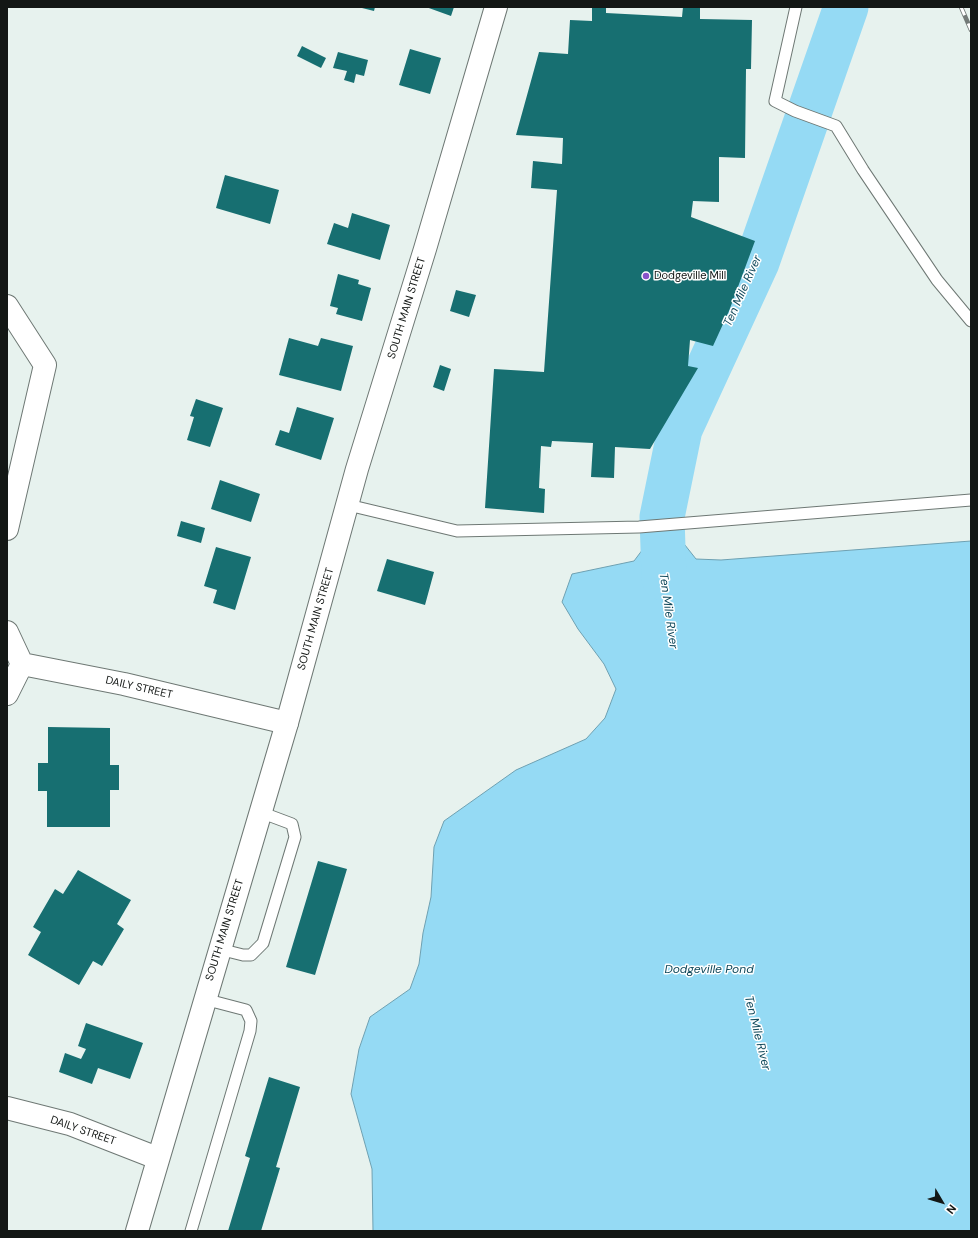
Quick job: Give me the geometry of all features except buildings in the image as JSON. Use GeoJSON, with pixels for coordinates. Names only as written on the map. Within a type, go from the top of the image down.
{"type":"FeatureCollection","features":[{"type":"Feature","properties":{"kind":"main road","name":"SOUTH MAIN STREET"},"geometry":{"type":"LineString","coordinates":[[137,1231],[157,1158],[286,723],[348,504],[496,7]]}},
{"type":"Feature","properties":{"kind":"main road"},"geometry":{"type":"LineString","coordinates":[[7,306],[46,365],[7,529]]}},
{"type":"Feature","properties":{"kind":"main road"},"geometry":{"type":"LineString","coordinates":[[7,632],[22,664],[7,694]]}},
{"type":"Feature","properties":{"kind":"main road","name":"DAILY STREET"},"geometry":{"type":"LineString","coordinates":[[22,664],[124,684],[286,723]]}},
{"type":"Feature","properties":{"kind":"main road","name":"DAILY STREET"},"geometry":{"type":"LineString","coordinates":[[7,1108],[70,1124],[157,1158]]}},
{"type":"Feature","properties":{"kind":"lane"},"geometry":{"type":"LineString","coordinates":[[796,7],[775,101],[795,111],[836,126],[863,170],[937,280],[971,321]]}},
{"type":"Feature","properties":{"kind":"lane"},"geometry":{"type":"LineString","coordinates":[[348,504],[457,531],[639,527],[971,500]]}},
{"type":"Feature","properties":{"kind":"lane"},"geometry":{"type":"LineString","coordinates":[[219,949],[243,955],[251,955],[263,943],[293,845],[295,837],[292,824],[260,812]]}},
{"type":"Feature","properties":{"kind":"lane"},"geometry":{"type":"LineString","coordinates":[[192,1231],[250,1031],[251,1021],[246,1010],[204,999]]}},
{"type":"Feature","properties":{"kind":"water","name":"Dodgeville Pond"},"geometry":{"type":"Polygon","coordinates":[[[684,514],[681,540],[696,559],[721,560],[971,541],[971,1231],[373,1231],[372,1169],[351,1094],[359,1049],[370,1017],[410,989],[419,964],[423,933],[431,897],[434,847],[444,821],[516,770],[586,739],[605,718],[616,689],[604,664],[578,629],[562,602],[572,574],[634,561],[643,549],[646,515],[662,517],[684,514]]]}},
{"type":"Feature","properties":{"kind":"waterway","name":"Ten Mile River"},"geometry":{"type":"LineString","coordinates":[[664,578],[662,517],[680,429],[757,262],[846,7]]}},
{"type":"Feature","properties":{"kind":"railway"},"geometry":{"type":"LineString","coordinates":[[961,7],[971,30]]}},
{"type":"Feature","properties":{"kind":"place","name":"Dodgeville Mill"},"geometry":{"type":"Point","coordinates":[646,276]}}]}
